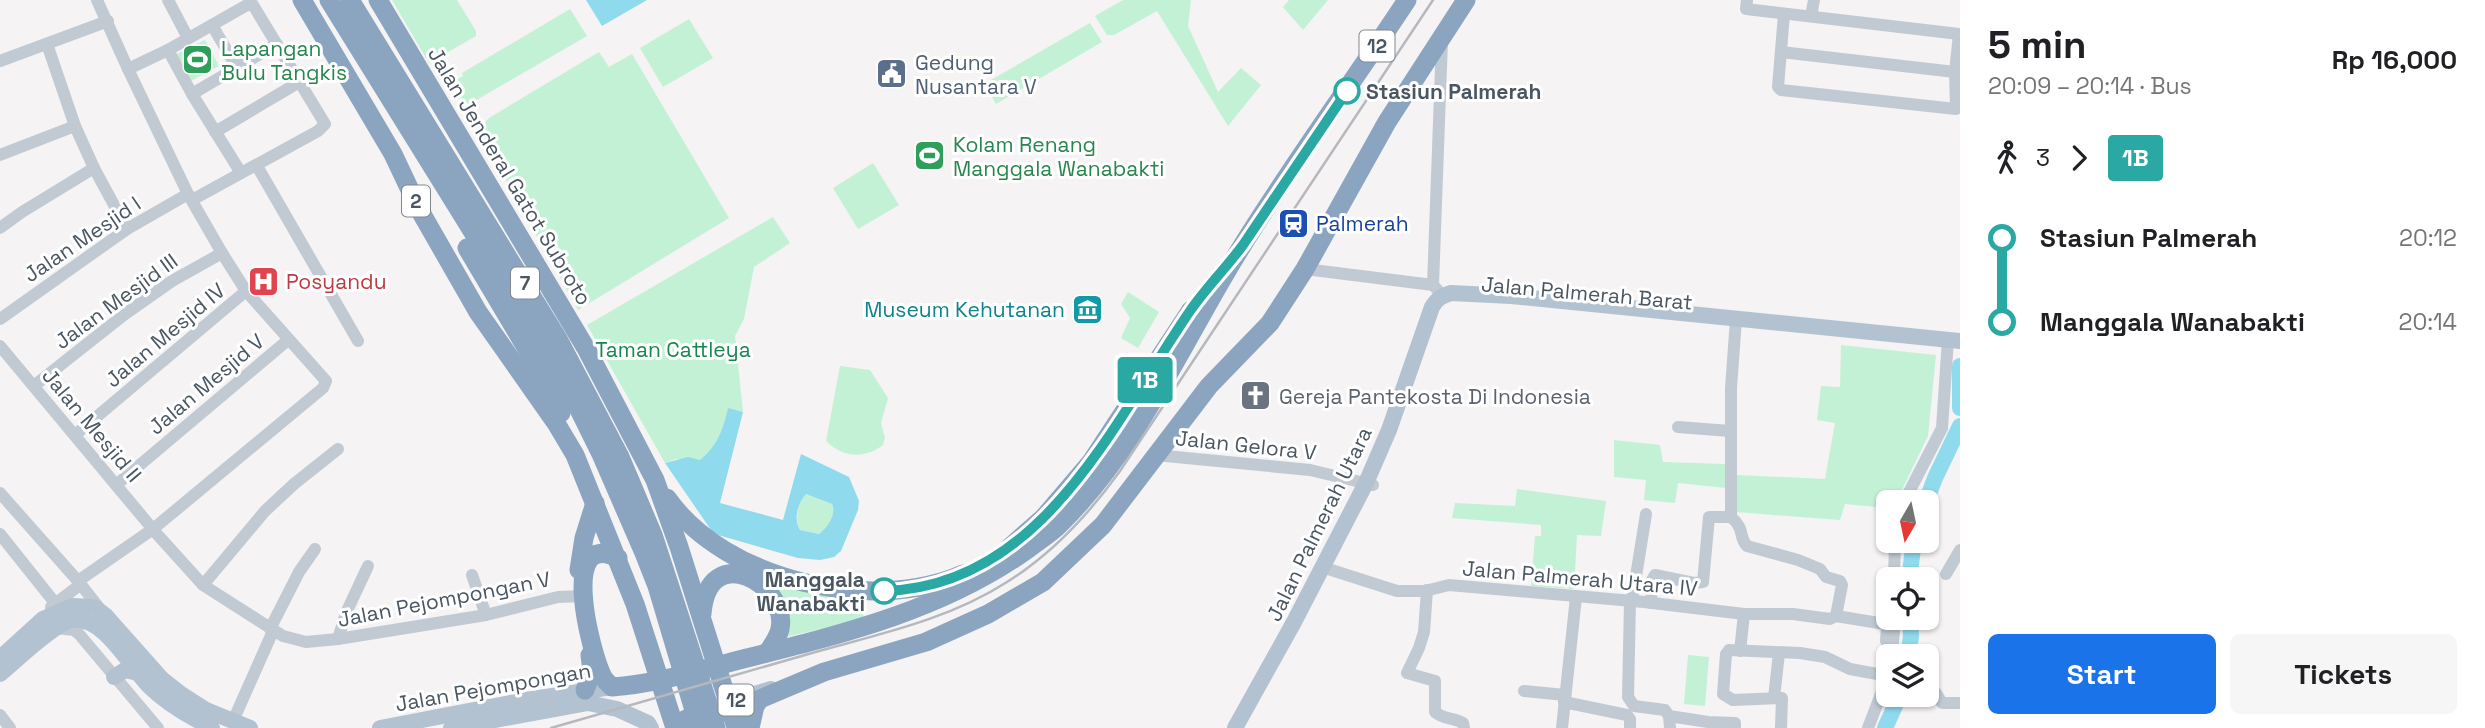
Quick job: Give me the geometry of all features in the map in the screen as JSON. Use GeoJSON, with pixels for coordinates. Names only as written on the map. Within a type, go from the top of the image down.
{"type":"FeatureCollection","features":[{"type":"Feature","properties":{"kind":"highway","name":"2"},"geometry":{"type":"LineString","coordinates":[[302,0],[393,155],[419,209],[478,312],[556,423],[575,455],[618,558],[675,728]]}},
{"type":"Feature","properties":{"kind":"highway","name":"7"},"geometry":{"type":"LineString","coordinates":[[329,0],[564,379],[663,584],[716,728]]}},
{"type":"Feature","properties":{"kind":"highway","name":"7"},"geometry":{"type":"LineString","coordinates":[[351,0],[558,339],[620,457],[653,535],[700,728]]}},
{"type":"Feature","properties":{"kind":"highway","name":"Jalan Jenderal Gatot Subroto"},"geometry":{"type":"LineString","coordinates":[[378,0],[587,350],[655,480],[702,617],[736,728]]}},
{"type":"Feature","properties":{"kind":"highway","name":"12"},"geometry":{"type":"LineString","coordinates":[[612,687],[634,686],[767,653],[865,626],[928,605],[1057,528],[1092,491],[1131,436],[1241,246],[1407,0]]}},
{"type":"Feature","properties":{"kind":"highway","name":"12"},"geometry":{"type":"LineString","coordinates":[[824,672],[926,642],[988,614],[1043,582],[1103,524],[1209,386],[1270,323],[1305,269],[1387,122],[1466,0]]}},
{"type":"Feature","properties":{"kind":"highway"},"geometry":{"type":"LineString","coordinates":[[376,77],[399,128],[543,376],[564,422],[575,455]]}},
{"type":"Feature","properties":{"kind":"highway"},"geometry":{"type":"LineString","coordinates":[[655,480],[685,520],[716,547],[743,561],[798,580],[846,588],[912,590],[1001,561]]}},
{"type":"Feature","properties":{"kind":"highway"},"geometry":{"type":"LineString","coordinates":[[585,690],[592,664],[580,596],[582,550],[595,503]]}},
{"type":"Feature","properties":{"kind":"highway"},"geometry":{"type":"LineString","coordinates":[[612,687],[601,673],[580,596],[587,560],[598,553],[608,553],[618,558]]}},
{"type":"Feature","properties":{"kind":"highway"},"geometry":{"type":"LineString","coordinates":[[702,617],[707,588],[715,579],[731,573],[755,581],[766,588],[774,599],[779,617],[778,635],[767,653]]}},
{"type":"Feature","properties":{"kind":"highway"},"geometry":{"type":"LineString","coordinates":[[749,728],[755,706],[760,699],[824,672]]}},
{"type":"Feature","properties":{"kind":"highway"},"geometry":{"type":"LineString","coordinates":[[675,728],[679,722],[724,711],[738,713],[749,728]]}},
{"type":"Feature","properties":{"kind":"main road","name":"Jalan Palmerah Barat"},"geometry":{"type":"LineString","coordinates":[[1438,291],[1511,296],[1736,323]]}},
{"type":"Feature","properties":{"kind":"main road","name":"Jalan Palmerah Utara"},"geometry":{"type":"LineString","coordinates":[[1417,359],[1438,291]]}},
{"type":"Feature","properties":{"kind":"main road","name":"Jalan Palmerah Barat"},"geometry":{"type":"LineString","coordinates":[[1438,312],[1454,303],[1474,304],[1736,323],[1954,344]]}},
{"type":"Feature","properties":{"kind":"main road","name":"Jalan Palmerah Utara"},"geometry":{"type":"LineString","coordinates":[[1235,728],[1253,702],[1297,624],[1370,484],[1417,359],[1438,312]]}},
{"type":"Feature","properties":{"kind":"main road"},"geometry":{"type":"LineString","coordinates":[[0,658],[72,606],[87,605],[162,679],[206,710],[250,728]]}},
{"type":"Feature","properties":{"kind":"main road"},"geometry":{"type":"LineString","coordinates":[[96,616],[106,635],[150,687],[187,715],[212,728]]}},
{"type":"Feature","properties":{"kind":"main road"},"geometry":{"type":"LineString","coordinates":[[0,674],[50,624]]}},
{"type":"Feature","properties":{"kind":"main road"},"geometry":{"type":"LineString","coordinates":[[114,677],[125,670],[138,673]]}},
{"type":"Feature","properties":{"kind":"main road","name":"12"},"geometry":{"type":"LineString","coordinates":[[650,726],[824,672]]}},
{"type":"Feature","properties":{"kind":"main road","name":"Jalan Pejompongan"},"geometry":{"type":"LineString","coordinates":[[380,728],[612,687]]}},
{"type":"Feature","properties":{"kind":"main road","name":"Jalan Palmerah Utara"},"geometry":{"type":"LineString","coordinates":[[1242,728],[1253,702]]}},
{"type":"Feature","properties":{"kind":"main road","name":"Jalan Pejompongan"},"geometry":{"type":"LineString","coordinates":[[450,728],[588,703],[617,709],[650,726]]}},
{"type":"Feature","properties":{"kind":"street"},"geometry":{"type":"LineString","coordinates":[[97,0],[190,197],[222,253],[246,292],[326,381],[323,388],[153,529],[80,582],[47,611],[50,624],[74,629],[79,634],[158,728]]}},
{"type":"Feature","properties":{"kind":"street"},"geometry":{"type":"LineString","coordinates":[[168,0],[188,38]]}},
{"type":"Feature","properties":{"kind":"street"},"geometry":{"type":"LineString","coordinates":[[1811,16],[1814,0]]}},
{"type":"Feature","properties":{"kind":"street"},"geometry":{"type":"LineString","coordinates":[[128,69],[168,50],[246,3],[256,6],[301,81],[215,132]]}},
{"type":"Feature","properties":{"kind":"street"},"geometry":{"type":"LineString","coordinates":[[1746,5],[1784,14],[1960,34],[1955,72],[1957,107],[1953,110],[1782,90],[1778,87],[1784,14]]}},
{"type":"Feature","properties":{"kind":"street"},"geometry":{"type":"LineString","coordinates":[[0,61],[108,20]]}},
{"type":"Feature","properties":{"kind":"street"},"geometry":{"type":"LineString","coordinates":[[212,24],[237,68]]}},
{"type":"Feature","properties":{"kind":"street"},"geometry":{"type":"LineString","coordinates":[[1305,269],[1438,291],[1442,39]]}},
{"type":"Feature","properties":{"kind":"street"},"geometry":{"type":"LineString","coordinates":[[47,44],[75,126],[127,229]]}},
{"type":"Feature","properties":{"kind":"street"},"geometry":{"type":"LineString","coordinates":[[192,94],[277,44]]}},
{"type":"Feature","properties":{"kind":"street"},"geometry":{"type":"LineString","coordinates":[[168,50],[241,173]]}},
{"type":"Feature","properties":{"kind":"street"},"geometry":{"type":"LineString","coordinates":[[1781,52],[1955,72]]}},
{"type":"Feature","properties":{"kind":"street","name":"Jalan Mesjid I"},"geometry":{"type":"LineString","coordinates":[[0,319],[127,229],[257,166],[325,126],[301,81]]}},
{"type":"Feature","properties":{"kind":"street"},"geometry":{"type":"LineString","coordinates":[[0,155],[75,126]]}},
{"type":"Feature","properties":{"kind":"street"},"geometry":{"type":"LineString","coordinates":[[257,166],[358,341]]}},
{"type":"Feature","properties":{"kind":"street"},"geometry":{"type":"LineString","coordinates":[[0,228],[94,168]]}},
{"type":"Feature","properties":{"kind":"street","name":"Jalan Mesjid III"},"geometry":{"type":"LineString","coordinates":[[35,385],[124,314],[172,281],[222,253]]}},
{"type":"Feature","properties":{"kind":"street","name":"Jalan Mesjid IV"},"geometry":{"type":"LineString","coordinates":[[75,435],[246,292]]}},
{"type":"Feature","properties":{"kind":"street"},"geometry":{"type":"LineString","coordinates":[[1736,323],[1730,431],[1731,517],[1740,526],[1743,542],[1747,546],[1798,560],[1820,569],[1826,577],[1840,581],[1842,585],[1836,616]]}},
{"type":"Feature","properties":{"kind":"street","name":"Jalan Mesjid V"},"geometry":{"type":"LineString","coordinates":[[116,485],[288,340]]}},
{"type":"Feature","properties":{"kind":"street"},"geometry":{"type":"LineString","coordinates":[[1910,490],[1942,428],[1954,344]]}},
{"type":"Feature","properties":{"kind":"street","name":"Jalan Mesjid II"},"geometry":{"type":"LineString","coordinates":[[0,346],[203,585]]}},
{"type":"Feature","properties":{"kind":"street"},"geometry":{"type":"LineString","coordinates":[[1678,427],[1730,431]]}},
{"type":"Feature","properties":{"kind":"street"},"geometry":{"type":"LineString","coordinates":[[203,585],[265,511],[338,449]]}},
{"type":"Feature","properties":{"kind":"street","name":"Jalan Gelora V"},"geometry":{"type":"LineString","coordinates":[[1155,455],[1310,470],[1370,484]]}},
{"type":"Feature","properties":{"kind":"street"},"geometry":{"type":"LineString","coordinates":[[0,493],[80,582],[96,616]]}},
{"type":"Feature","properties":{"kind":"street"},"geometry":{"type":"LineString","coordinates":[[1646,514],[1641,559],[1631,601],[1628,697],[1634,706],[1663,709],[1669,722],[1708,722],[1735,726],[1731,710],[1732,699]]}},
{"type":"Feature","properties":{"kind":"street"},"geometry":{"type":"LineString","coordinates":[[1651,603],[1652,580],[1655,575],[1693,583],[1703,582],[1709,517],[1731,517]]}},
{"type":"Feature","properties":{"kind":"street"},"geometry":{"type":"LineString","coordinates":[[0,534],[55,603]]}},
{"type":"Feature","properties":{"kind":"street"},"geometry":{"type":"LineString","coordinates":[[233,721],[299,572],[315,549]]}},
{"type":"Feature","properties":{"kind":"street"},"geometry":{"type":"LineString","coordinates":[[1946,574],[1960,550]]}},
{"type":"Feature","properties":{"kind":"street"},"geometry":{"type":"LineString","coordinates":[[338,639],[346,612],[368,566]]}},
{"type":"Feature","properties":{"kind":"street","name":"Jalan Palmerah Utara IV"},"geometry":{"type":"LineString","coordinates":[[1327,568],[1397,591],[1427,590],[1449,585],[1744,614],[1793,614],[1821,618],[1836,616],[1885,624],[1888,644]]}},
{"type":"Feature","properties":{"kind":"street"},"geometry":{"type":"LineString","coordinates":[[472,575],[486,615]]}},
{"type":"Feature","properties":{"kind":"street","name":"Jalan Pejompongan V"},"geometry":{"type":"LineString","coordinates":[[203,585],[272,630],[306,642],[486,615],[547,599],[580,596]]}},
{"type":"Feature","properties":{"kind":"street"},"geometry":{"type":"LineString","coordinates":[[1427,590],[1424,632],[1407,673],[1434,680],[1435,712],[1441,717],[1459,720],[1464,728]]}},
{"type":"Feature","properties":{"kind":"street"},"geometry":{"type":"LineString","coordinates":[[1562,728],[1576,597]]}},
{"type":"Feature","properties":{"kind":"street"},"geometry":{"type":"LineString","coordinates":[[1740,651],[1744,614]]}},
{"type":"Feature","properties":{"kind":"street"},"geometry":{"type":"LineString","coordinates":[[1781,728],[1783,700],[1732,699],[1722,692],[1726,654],[1730,649],[1825,657],[1843,668],[1876,676]]}},
{"type":"Feature","properties":{"kind":"street"},"geometry":{"type":"LineString","coordinates":[[1774,698],[1779,653]]}},
{"type":"Feature","properties":{"kind":"street"},"geometry":{"type":"LineString","coordinates":[[1524,691],[1627,715],[1630,728]]}},
{"type":"Feature","properties":{"kind":"street"},"geometry":{"type":"LineString","coordinates":[[1939,698],[1942,703],[1960,703]]}},
{"type":"Feature","properties":{"kind":"street"},"geometry":{"type":"LineString","coordinates":[[1868,728],[1876,707]]}},
{"type":"Feature","properties":{"kind":"street"},"geometry":{"type":"LineString","coordinates":[[0,715],[10,728]]}},
{"type":"Feature","properties":{"kind":"green space"},"geometry":{"type":"Polygon","coordinates":[[[392,0],[457,0],[476,31],[476,36],[429,63],[392,0]]]}},
{"type":"Feature","properties":{"kind":"green space"},"geometry":{"type":"Polygon","coordinates":[[[1123,0],[1191,0],[1188,26],[1218,92],[1241,68],[1261,85],[1228,126],[1157,11],[1114,35],[1107,35],[1095,16],[1123,0]]]}},
{"type":"Feature","properties":{"kind":"green space"},"geometry":{"type":"Polygon","coordinates":[[[1289,0],[1328,0],[1303,30],[1283,7],[1289,0]]]}},
{"type":"Feature","properties":{"kind":"green space"},"geometry":{"type":"Polygon","coordinates":[[[570,9],[587,36],[466,106],[452,82],[463,76],[462,73],[570,9]]]}},
{"type":"Feature","properties":{"kind":"green space"},"geometry":{"type":"Polygon","coordinates":[[[689,19],[713,58],[663,87],[640,48],[689,19]]]}},
{"type":"Feature","properties":{"kind":"green space"},"geometry":{"type":"Polygon","coordinates":[[[1090,23],[1102,42],[996,104],[984,84],[1090,23]]]}},
{"type":"Feature","properties":{"kind":"green space","name":"Lapangan Bulu Tangkis"},"geometry":{"type":"Polygon","coordinates":[[[205,40],[219,66],[191,81],[177,54],[205,40]]]}},
{"type":"Feature","properties":{"kind":"green space"},"geometry":{"type":"Polygon","coordinates":[[[599,52],[609,67],[632,54],[729,218],[578,310],[488,148],[483,125],[489,118],[599,52]]]}},
{"type":"Feature","properties":{"kind":"green space"},"geometry":{"type":"Polygon","coordinates":[[[873,163],[899,205],[858,229],[833,188],[873,163]]]}},
{"type":"Feature","properties":{"kind":"green space","name":"Taman Cattleya"},"geometry":{"type":"Polygon","coordinates":[[[773,217],[790,243],[754,267],[744,319],[735,336],[743,412],[728,409],[718,437],[700,460],[676,459],[665,463],[587,325],[773,217]]]}},
{"type":"Feature","properties":{"kind":"green space"},"geometry":{"type":"Polygon","coordinates":[[[1128,292],[1159,312],[1138,348],[1121,338],[1130,318],[1121,304],[1128,292]]]}},
{"type":"Feature","properties":{"kind":"green space"},"geometry":{"type":"Polygon","coordinates":[[[1841,345],[1936,355],[1928,436],[1902,490],[1876,490],[1876,507],[1845,504],[1840,520],[1736,512],[1737,475],[1825,479],[1835,423],[1817,420],[1821,386],[1840,387],[1841,345]]]}},
{"type":"Feature","properties":{"kind":"green space"},"geometry":{"type":"Polygon","coordinates":[[[840,366],[870,370],[888,398],[881,423],[885,438],[883,445],[868,453],[854,455],[839,451],[826,441],[840,366]]]}},
{"type":"Feature","properties":{"kind":"green space"},"geometry":{"type":"Polygon","coordinates":[[[1614,440],[1660,445],[1663,462],[1725,464],[1726,488],[1678,483],[1675,503],[1644,500],[1646,480],[1614,477],[1614,440]]]}},
{"type":"Feature","properties":{"kind":"green space"},"geometry":{"type":"Polygon","coordinates":[[[1517,489],[1606,501],[1601,536],[1577,535],[1574,589],[1531,586],[1535,536],[1541,536],[1541,525],[1452,518],[1455,503],[1515,506],[1517,489]]]}},
{"type":"Feature","properties":{"kind":"green space"},"geometry":{"type":"Polygon","coordinates":[[[806,494],[832,504],[832,517],[819,534],[800,530],[798,526],[798,511],[806,494]]]}},
{"type":"Feature","properties":{"kind":"green space"},"geometry":{"type":"Polygon","coordinates":[[[769,578],[864,596],[863,620],[785,637],[769,578]]]}},
{"type":"Feature","properties":{"kind":"green space"},"geometry":{"type":"Polygon","coordinates":[[[1688,655],[1709,657],[1705,706],[1684,704],[1688,655]]]}},
{"type":"Feature","properties":{"kind":"water"},"geometry":{"type":"Polygon","coordinates":[[[586,0],[647,0],[602,26],[586,0]]]}},
{"type":"Feature","properties":{"kind":"water"},"geometry":{"type":"Polygon","coordinates":[[[728,408],[743,412],[720,503],[783,520],[801,454],[849,477],[859,501],[858,510],[841,551],[834,557],[820,560],[798,558],[718,535],[711,530],[665,463],[688,457],[700,460],[706,455],[715,443],[728,408]],[[806,494],[797,511],[800,530],[819,534],[832,516],[832,504],[806,494]]]}},
{"type":"Feature","properties":{"kind":"waterway"},"geometry":{"type":"LineString","coordinates":[[1960,366],[1960,408]]}},
{"type":"Feature","properties":{"kind":"waterway"},"geometry":{"type":"LineString","coordinates":[[1930,490],[1960,426]]}},
{"type":"Feature","properties":{"kind":"waterway"},"geometry":{"type":"LineString","coordinates":[[1911,567],[1912,553]]}},
{"type":"Feature","properties":{"kind":"waterway"},"geometry":{"type":"LineString","coordinates":[[1910,644],[1911,630]]}},
{"type":"Feature","properties":{"kind":"waterway"},"geometry":{"type":"LineString","coordinates":[[1885,728],[1895,707]]}},
{"type":"Feature","properties":{"kind":"railway"},"geometry":{"type":"LineString","coordinates":[[551,728],[937,616],[984,595],[1039,559],[1096,503],[1120,471],[1433,0]]}},
{"type":"Feature","properties":{"kind":"bus line","name":"1B"},"geometry":{"type":"LineString","coordinates":[[884,591],[926,587],[975,569],[999,555],[1031,530],[1067,493],[1100,450],[1192,309],[1241,246],[1347,91]]}},
{"type":"Feature","properties":{"kind":"place","name":"Lapangan Bulu Tangkis"},"geometry":{"type":"Point","coordinates":[198,60]}},
{"type":"Feature","properties":{"kind":"place","name":"Gedung Nusantara V"},"geometry":{"type":"Point","coordinates":[892,74]}},
{"type":"Feature","properties":{"kind":"place","name":"Stasiun Palmerah"},"geometry":{"type":"Point","coordinates":[1347,91]}},
{"type":"Feature","properties":{"kind":"place","name":"Kolam Renang Manggala Wanabakti"},"geometry":{"type":"Point","coordinates":[930,156]}},
{"type":"Feature","properties":{"kind":"place","name":"Palmerah"},"geometry":{"type":"Point","coordinates":[1293,223]}},
{"type":"Feature","properties":{"kind":"place","name":"Posyandu"},"geometry":{"type":"Point","coordinates":[263,281]}},
{"type":"Feature","properties":{"kind":"place","name":"Museum Kehutanan"},"geometry":{"type":"Point","coordinates":[1088,309]}},
{"type":"Feature","properties":{"kind":"place","name":"Gereja Pantekosta Di Indonesia"},"geometry":{"type":"Point","coordinates":[1256,396]}},
{"type":"Feature","properties":{"kind":"place","name":"Manggala Wanabakti"},"geometry":{"type":"Point","coordinates":[884,591]}}]}
